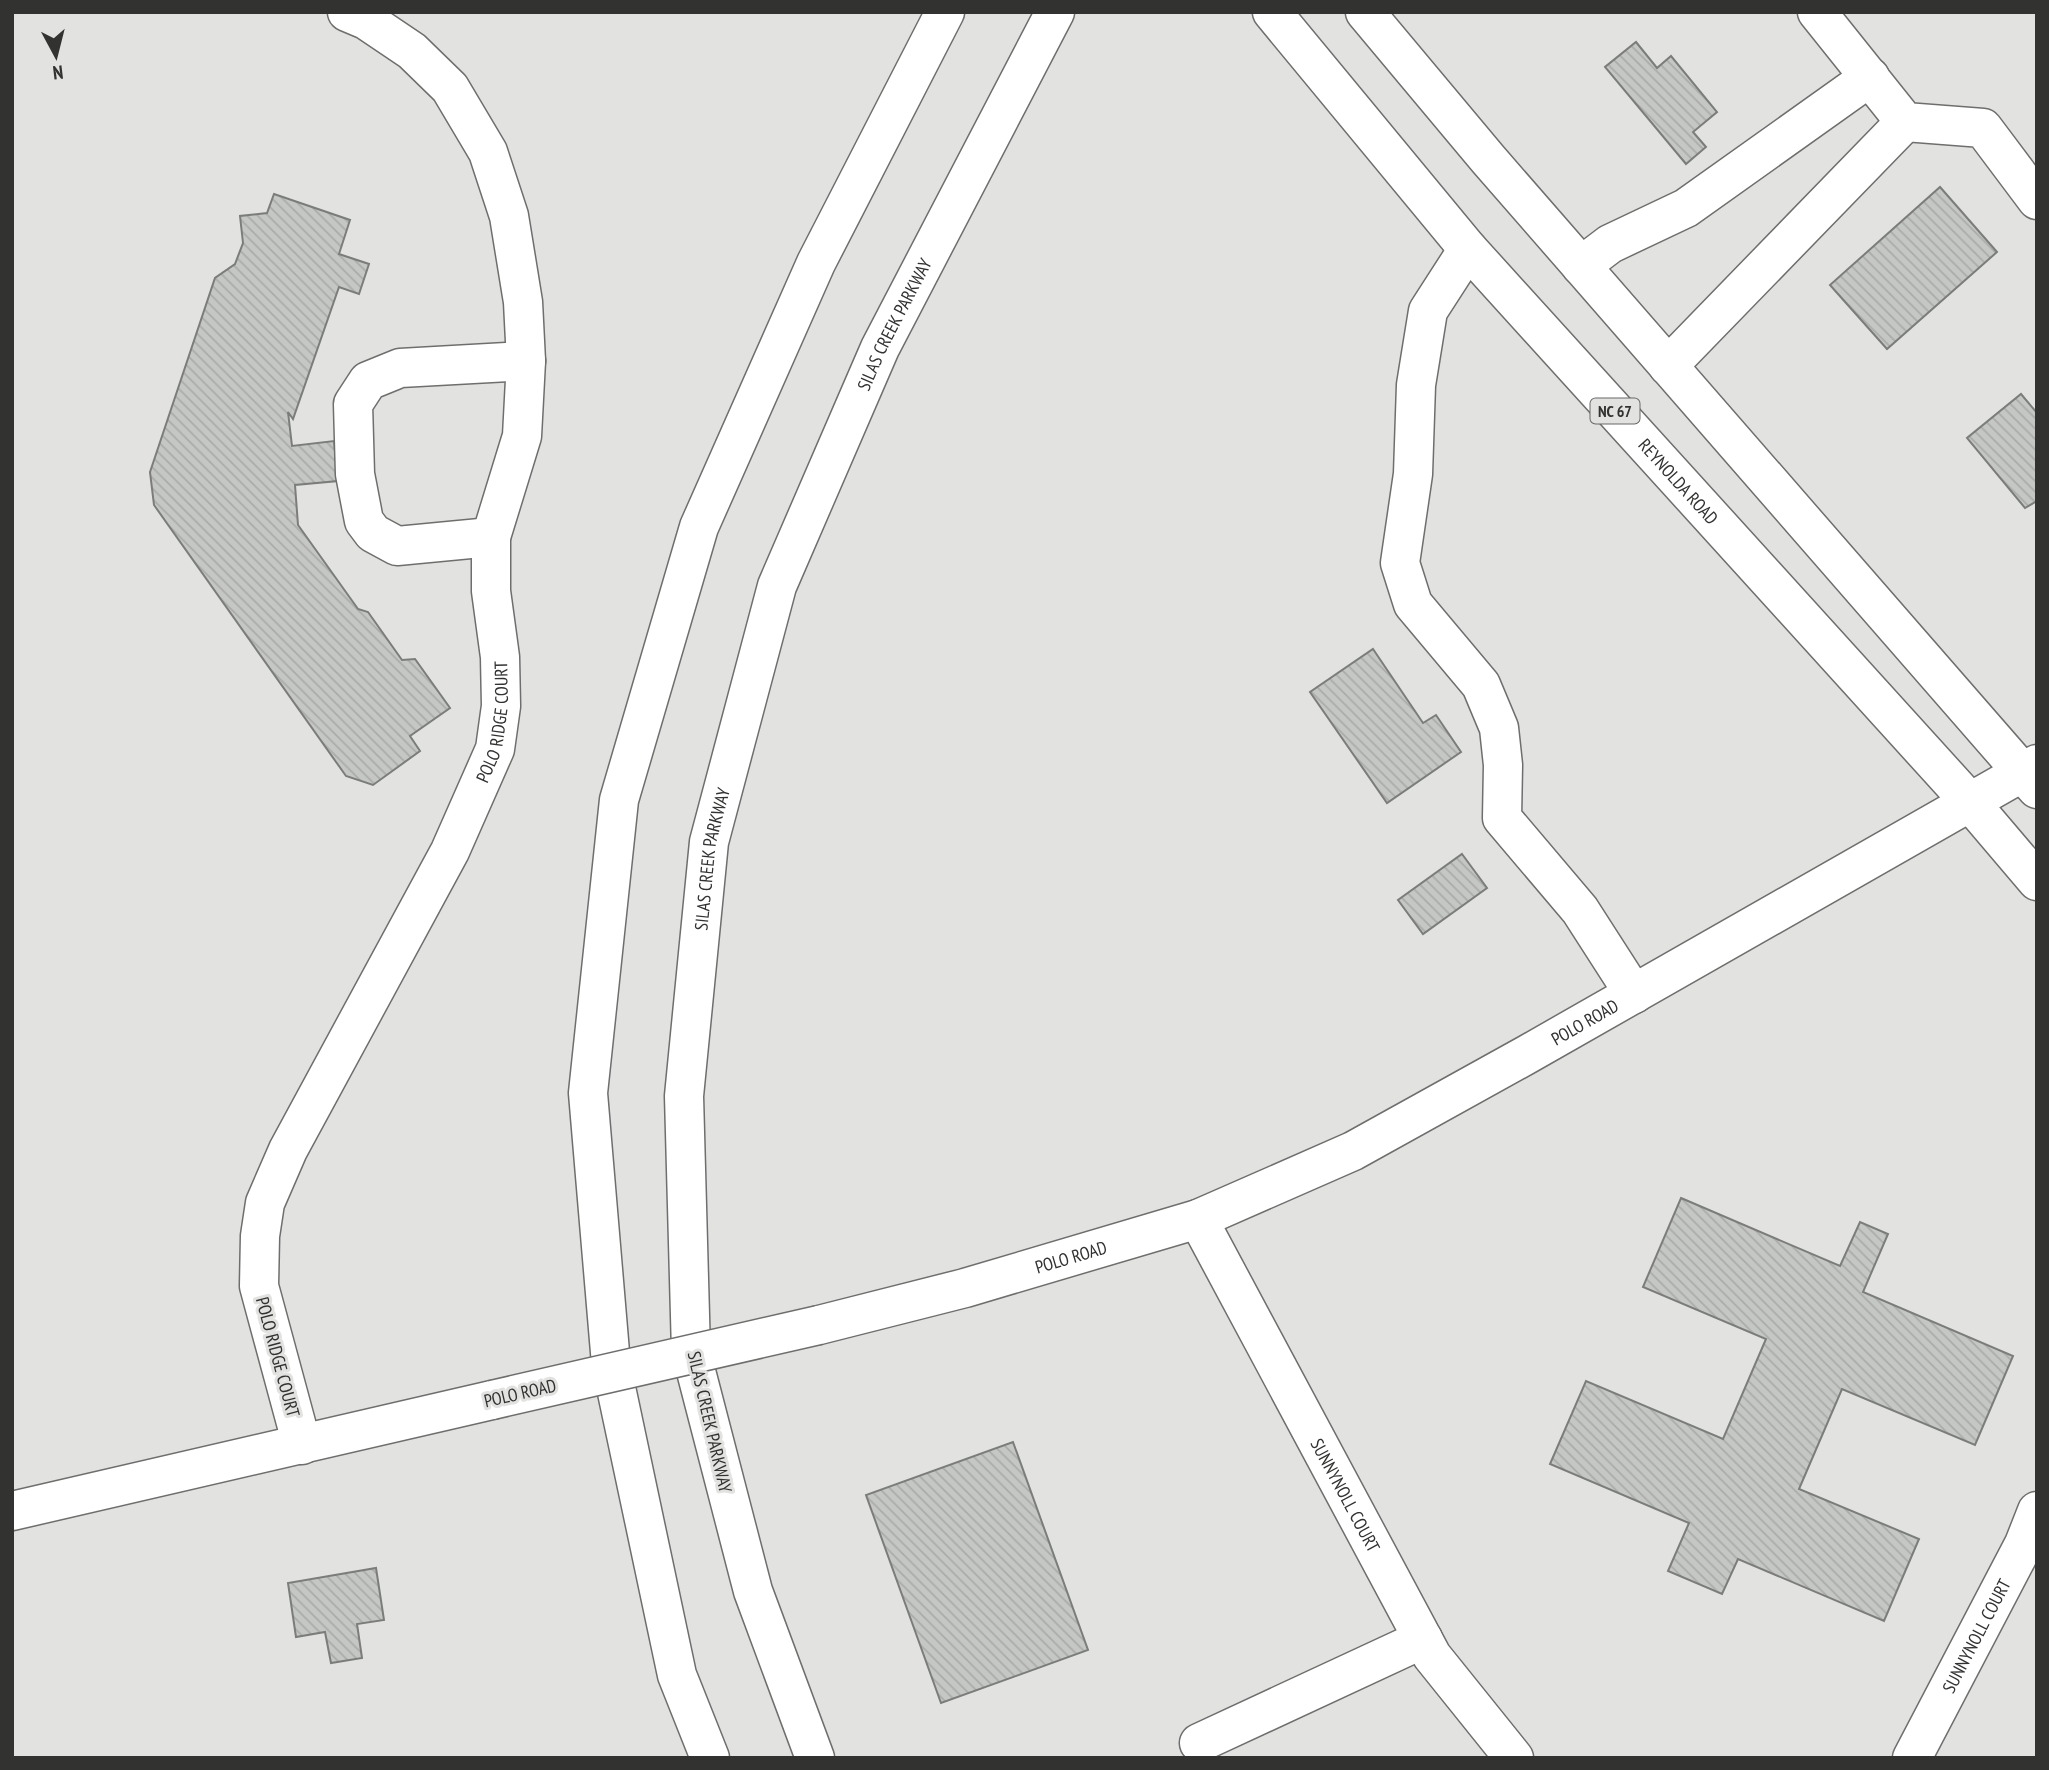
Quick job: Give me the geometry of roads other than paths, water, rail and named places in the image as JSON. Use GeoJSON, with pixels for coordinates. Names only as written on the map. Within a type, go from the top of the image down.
{"type":"FeatureCollection","features":[{"type":"Feature","properties":{"kind":"main road","name":"POLO RIDGE COURT"},"geometry":{"type":"LineString","coordinates":[[302,1445],[259,1286],[260,1236],[265,1203],[288,1150],[450,851],[495,749],[501,706],[500,657],[491,591],[491,537],[522,436],[526,361],[523,302],[509,216],[488,152],[450,88],[412,51],[366,20],[347,12]]}},
{"type":"Feature","properties":{"kind":"main road"},"geometry":{"type":"LineString","coordinates":[[710,1758],[677,1675],[611,1364],[589,1093],[619,800],[699,527],[816,263],[945,12]]}},
{"type":"Feature","properties":{"kind":"main road","name":"SILAS CREEK PARKWAY"},"geometry":{"type":"LineString","coordinates":[[815,1758],[753,1591],[691,1352],[684,1096],[709,842],[777,586],[880,348],[1055,12]]}},
{"type":"Feature","properties":{"kind":"main road","name":"REYNOLDA ROAD"},"geometry":{"type":"LineString","coordinates":[[1272,12],[1468,249],[1969,801],[2037,881]]}},
{"type":"Feature","properties":{"kind":"main road"},"geometry":{"type":"LineString","coordinates":[[1365,12],[1668,366],[2032,776]]}},
{"type":"Feature","properties":{"kind":"main road"},"geometry":{"type":"LineString","coordinates":[[1817,12],[1905,122],[1983,128],[2037,200]]}},
{"type":"Feature","properties":{"kind":"main road"},"geometry":{"type":"LineString","coordinates":[[1581,266],[1610,244],[1686,208],[1870,77]]}},
{"type":"Feature","properties":{"kind":"main road"},"geometry":{"type":"LineString","coordinates":[[1668,366],[1905,122]]}},
{"type":"Feature","properties":{"kind":"main road"},"geometry":{"type":"LineString","coordinates":[[1468,249],[1428,311],[1416,386],[1413,474],[1400,563],[1413,604],[1481,685],[1494,717],[1503,765],[1502,818],[1580,910],[1634,994]]}},
{"type":"Feature","properties":{"kind":"main road"},"geometry":{"type":"LineString","coordinates":[[491,537],[397,547],[373,533],[364,521],[355,474],[354,404],[368,381],[400,368],[526,361]]}},
{"type":"Feature","properties":{"kind":"main road","name":"POLO ROAD"},"geometry":{"type":"LineString","coordinates":[[12,1511],[820,1325],[965,1288],[1198,1219],[1353,1151],[1634,994],[1969,801],[2032,776]]}},
{"type":"Feature","properties":{"kind":"main road","name":"SUNNYNOLL COURT"},"geometry":{"type":"LineString","coordinates":[[1198,1219],[1432,1656],[1514,1758]]}},
{"type":"Feature","properties":{"kind":"main road","name":"SUNNYNOLL COURT"},"geometry":{"type":"LineString","coordinates":[[1912,1758],[2024,1544],[2037,1511]]}},
{"type":"Feature","properties":{"kind":"main road"},"geometry":{"type":"LineString","coordinates":[[1199,1743],[1423,1639]]}}]}
